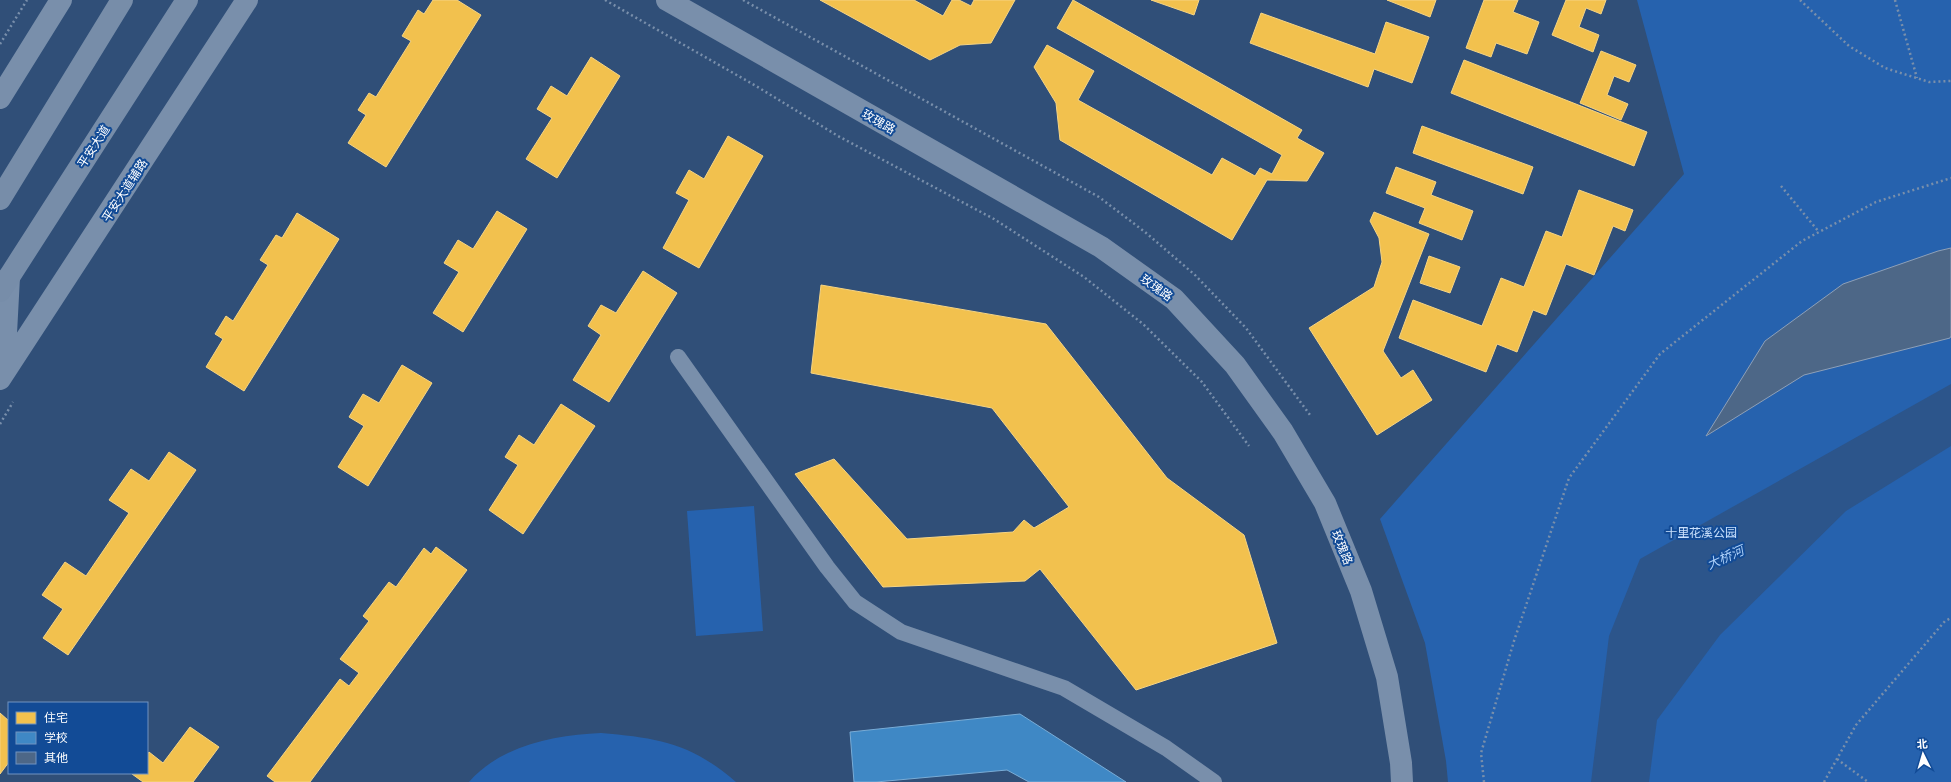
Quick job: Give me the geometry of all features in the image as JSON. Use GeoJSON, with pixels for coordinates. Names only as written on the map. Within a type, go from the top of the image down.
{"type":"FeatureCollection","features":[{"type":"Feature","properties":{"kind":"main road"},"geometry":{"type":"LineString","coordinates":[[0,199],[122,0]]}},
{"type":"Feature","properties":{"kind":"main road","name":"平安大道"},"geometry":{"type":"LineString","coordinates":[[4,284],[187,0]]}},
{"type":"Feature","properties":{"kind":"street"},"geometry":{"type":"LineString","coordinates":[[0,98],[61,0]]}},
{"type":"Feature","properties":{"kind":"street","name":"平安大道辅路"},"geometry":{"type":"LineString","coordinates":[[2,376],[247,0]]}},
{"type":"Feature","properties":{"kind":"street","name":"玫瑰路"},"geometry":{"type":"LineString","coordinates":[[667,0],[1101,247],[1174,299],[1235,364],[1283,432],[1325,503],[1362,591],[1387,676],[1401,763],[1402,782]]}},
{"type":"Feature","properties":{"kind":"street"},"geometry":{"type":"LineString","coordinates":[[2,376],[4,284]]}},
{"type":"Feature","properties":{"kind":"lane"},"geometry":{"type":"LineString","coordinates":[[678,357],[827,567],[855,602],[901,632],[1064,688],[1166,748],[1214,782]]}},
{"type":"Feature","properties":{"kind":"path"},"geometry":{"type":"LineString","coordinates":[[0,44],[27,0]]}},
{"type":"Feature","properties":{"kind":"path"},"geometry":{"type":"LineString","coordinates":[[605,0],[756,86],[838,136],[994,219],[1084,277],[1143,324],[1202,382],[1250,446]]}},
{"type":"Feature","properties":{"kind":"path"},"geometry":{"type":"LineString","coordinates":[[1800,0],[1849,46],[1885,68],[1929,82],[1951,81]]}},
{"type":"Feature","properties":{"kind":"path"},"geometry":{"type":"LineString","coordinates":[[1895,0],[1917,79]]}},
{"type":"Feature","properties":{"kind":"path"},"geometry":{"type":"LineString","coordinates":[[1484,782],[1481,753],[1514,641],[1569,478],[1660,354],[1802,240],[1876,202],[1951,178]]}},
{"type":"Feature","properties":{"kind":"path"},"geometry":{"type":"LineString","coordinates":[[1781,186],[1818,232]]}},
{"type":"Feature","properties":{"kind":"path"},"geometry":{"type":"LineString","coordinates":[[1824,782],[1856,725],[1945,621],[1951,618]]}},
{"type":"Feature","properties":{"kind":"path"},"geometry":{"type":"LineString","coordinates":[[1837,759],[1868,782]]}},
{"type":"Feature","properties":{"kind":"green space","name":"十里花溪公园"},"geometry":{"type":"Polygon","coordinates":[[[1637,0],[1951,0],[1951,782],[1448,782],[1446,761],[1425,643],[1380,519],[1684,174],[1637,0]]]}},
{"type":"Feature","properties":{"kind":"green space"},"geometry":{"type":"Polygon","coordinates":[[[754,506],[763,631],[696,636],[687,511],[754,506]]]}},
{"type":"Feature","properties":{"kind":"green space"},"geometry":{"type":"Polygon","coordinates":[[[601,733],[640,737],[673,745],[704,759],[720,769],[736,782],[469,782],[482,769],[497,759],[530,744],[565,736],[601,733]]]}},
{"type":"Feature","properties":{"kind":"water","name":"大桥河"},"geometry":{"type":"Polygon","coordinates":[[[1951,384],[1951,446],[1846,511],[1720,635],[1657,720],[1649,782],[1591,782],[1609,636],[1640,559],[1951,384]]]}},
{"type":"Feature","properties":{"kind":"building: 住宅"},"geometry":{"type":"Polygon","coordinates":[[[433,0],[457,0],[481,15],[386,167],[348,143],[366,115],[358,110],[369,93],[376,97],[411,41],[402,36],[418,10],[424,14],[433,0]]]}},
{"type":"Feature","properties":{"kind":"building: 住宅"},"geometry":{"type":"Polygon","coordinates":[[[820,0],[914,0],[943,16],[952,0],[959,0],[971,6],[974,0],[1015,0],[991,43],[960,45],[930,60],[820,0]]]}},
{"type":"Feature","properties":{"kind":"building: 住宅"},"geometry":{"type":"Polygon","coordinates":[[[1073,0],[1302,130],[1297,138],[1324,153],[1307,181],[1267,180],[1232,240],[1060,140],[1056,103],[1034,67],[1047,45],[1094,71],[1078,100],[1212,175],[1222,158],[1255,176],[1260,168],[1272,174],[1282,155],[1057,28],[1073,0]]]}},
{"type":"Feature","properties":{"kind":"building: 住宅"},"geometry":{"type":"Polygon","coordinates":[[[1151,0],[1199,0],[1194,15],[1151,0]]]}},
{"type":"Feature","properties":{"kind":"building: 住宅"},"geometry":{"type":"Polygon","coordinates":[[[1387,0],[1436,0],[1430,17],[1387,0]]]}},
{"type":"Feature","properties":{"kind":"building: 住宅"},"geometry":{"type":"Polygon","coordinates":[[[1484,0],[1518,0],[1513,12],[1539,22],[1527,54],[1496,43],[1491,57],[1466,48],[1484,0]]]}},
{"type":"Feature","properties":{"kind":"building: 住宅"},"geometry":{"type":"Polygon","coordinates":[[[1566,0],[1606,0],[1601,14],[1586,8],[1579,27],[1599,35],[1593,52],[1552,35],[1566,0]]]}},
{"type":"Feature","properties":{"kind":"building: 住宅"},"geometry":{"type":"Polygon","coordinates":[[[1261,13],[1375,54],[1386,22],[1429,37],[1412,83],[1374,69],[1368,87],[1250,43],[1261,13]]]}},
{"type":"Feature","properties":{"kind":"building: 住宅"},"geometry":{"type":"Polygon","coordinates":[[[1601,51],[1636,65],[1629,82],[1614,76],[1607,95],[1628,104],[1621,120],[1580,103],[1601,51]]]}},
{"type":"Feature","properties":{"kind":"building: 住宅"},"geometry":{"type":"Polygon","coordinates":[[[591,57],[620,76],[557,178],[526,159],[552,118],[537,109],[551,86],[567,96],[591,57]]]}},
{"type":"Feature","properties":{"kind":"building: 住宅"},"geometry":{"type":"Polygon","coordinates":[[[1464,60],[1647,132],[1634,166],[1451,93],[1464,60]]]}},
{"type":"Feature","properties":{"kind":"building: 住宅"},"geometry":{"type":"Polygon","coordinates":[[[1422,126],[1533,167],[1523,194],[1413,153],[1422,126]]]}},
{"type":"Feature","properties":{"kind":"building: 住宅"},"geometry":{"type":"Polygon","coordinates":[[[728,136],[763,156],[699,268],[663,248],[689,200],[676,193],[689,170],[704,179],[728,136]]]}},
{"type":"Feature","properties":{"kind":"building: 住宅"},"geometry":{"type":"Polygon","coordinates":[[[1396,167],[1436,182],[1431,195],[1473,211],[1462,240],[1419,223],[1425,208],[1386,193],[1396,167]]]}},
{"type":"Feature","properties":{"kind":"building: 住宅"},"geometry":{"type":"Polygon","coordinates":[[[1579,190],[1633,210],[1625,231],[1613,226],[1594,275],[1566,264],[1546,315],[1533,310],[1517,352],[1497,344],[1486,372],[1399,338],[1413,300],[1482,326],[1501,278],[1524,287],[1546,231],[1562,237],[1579,190]]]}},
{"type":"Feature","properties":{"kind":"building: 住宅"},"geometry":{"type":"Polygon","coordinates":[[[497,211],[527,229],[463,332],[433,313],[459,272],[444,263],[458,240],[473,249],[497,211]]]}},
{"type":"Feature","properties":{"kind":"building: 住宅"},"geometry":{"type":"Polygon","coordinates":[[[1374,212],[1429,234],[1383,351],[1401,378],[1413,370],[1432,400],[1377,435],[1309,328],[1374,287],[1382,262],[1379,238],[1370,221],[1374,212]]]}},
{"type":"Feature","properties":{"kind":"building: 住宅"},"geometry":{"type":"Polygon","coordinates":[[[297,213],[339,239],[244,391],[206,367],[223,339],[215,334],[226,316],[233,321],[268,265],[260,260],[276,235],[282,238],[297,213]]]}},
{"type":"Feature","properties":{"kind":"building: 住宅"},"geometry":{"type":"Polygon","coordinates":[[[1429,256],[1460,267],[1450,293],[1420,283],[1429,256]]]}},
{"type":"Feature","properties":{"kind":"building: 住宅"},"geometry":{"type":"Polygon","coordinates":[[[643,271],[677,293],[609,402],[573,380],[601,335],[588,326],[601,305],[616,313],[643,271]]]}},
{"type":"Feature","properties":{"kind":"building: 住宅"},"geometry":{"type":"Polygon","coordinates":[[[821,285],[1046,324],[1167,478],[1244,535],[1277,643],[1136,690],[1040,569],[1025,581],[883,587],[795,474],[834,459],[907,539],[1013,532],[1024,520],[1034,528],[1069,507],[992,408],[811,373],[821,285]]]}},
{"type":"Feature","properties":{"kind":"building: 住宅"},"geometry":{"type":"Polygon","coordinates":[[[402,365],[432,383],[368,486],[338,467],[364,426],[349,417],[363,394],[379,403],[402,365]]]}},
{"type":"Feature","properties":{"kind":"building: 住宅"},"geometry":{"type":"Polygon","coordinates":[[[561,404],[595,426],[523,534],[489,510],[518,465],[505,457],[519,435],[534,445],[561,404]]]}},
{"type":"Feature","properties":{"kind":"building: 住宅"},"geometry":{"type":"Polygon","coordinates":[[[169,452],[196,470],[68,655],[43,638],[63,609],[42,595],[65,562],[86,576],[129,513],[109,500],[131,469],[149,481],[169,452]]]}},
{"type":"Feature","properties":{"kind":"building: 住宅"},"geometry":{"type":"Polygon","coordinates":[[[436,547],[467,570],[310,782],[275,782],[267,776],[340,679],[349,686],[359,673],[340,659],[369,621],[363,616],[389,582],[396,587],[424,548],[431,554],[436,547]]]}},
{"type":"Feature","properties":{"kind":"building: 住宅"},"geometry":{"type":"Polygon","coordinates":[[[0,713],[8,720],[8,763],[0,774],[0,713]]]}},
{"type":"Feature","properties":{"kind":"building: 住宅"},"geometry":{"type":"Polygon","coordinates":[[[190,727],[219,747],[193,782],[143,782],[132,774],[148,774],[149,752],[163,763],[190,727]]]}},
{"type":"Feature","properties":{"kind":"building: 学校"},"geometry":{"type":"Polygon","coordinates":[[[1020,714],[1126,782],[1029,782],[1007,770],[876,782],[854,782],[850,732],[1020,714]]]}},
{"type":"Feature","properties":{"kind":"building: 其他"},"geometry":{"type":"Polygon","coordinates":[[[1951,248],[1950,338],[1804,375],[1706,436],[1765,341],[1843,284],[1938,251],[1951,248]]]}}]}
